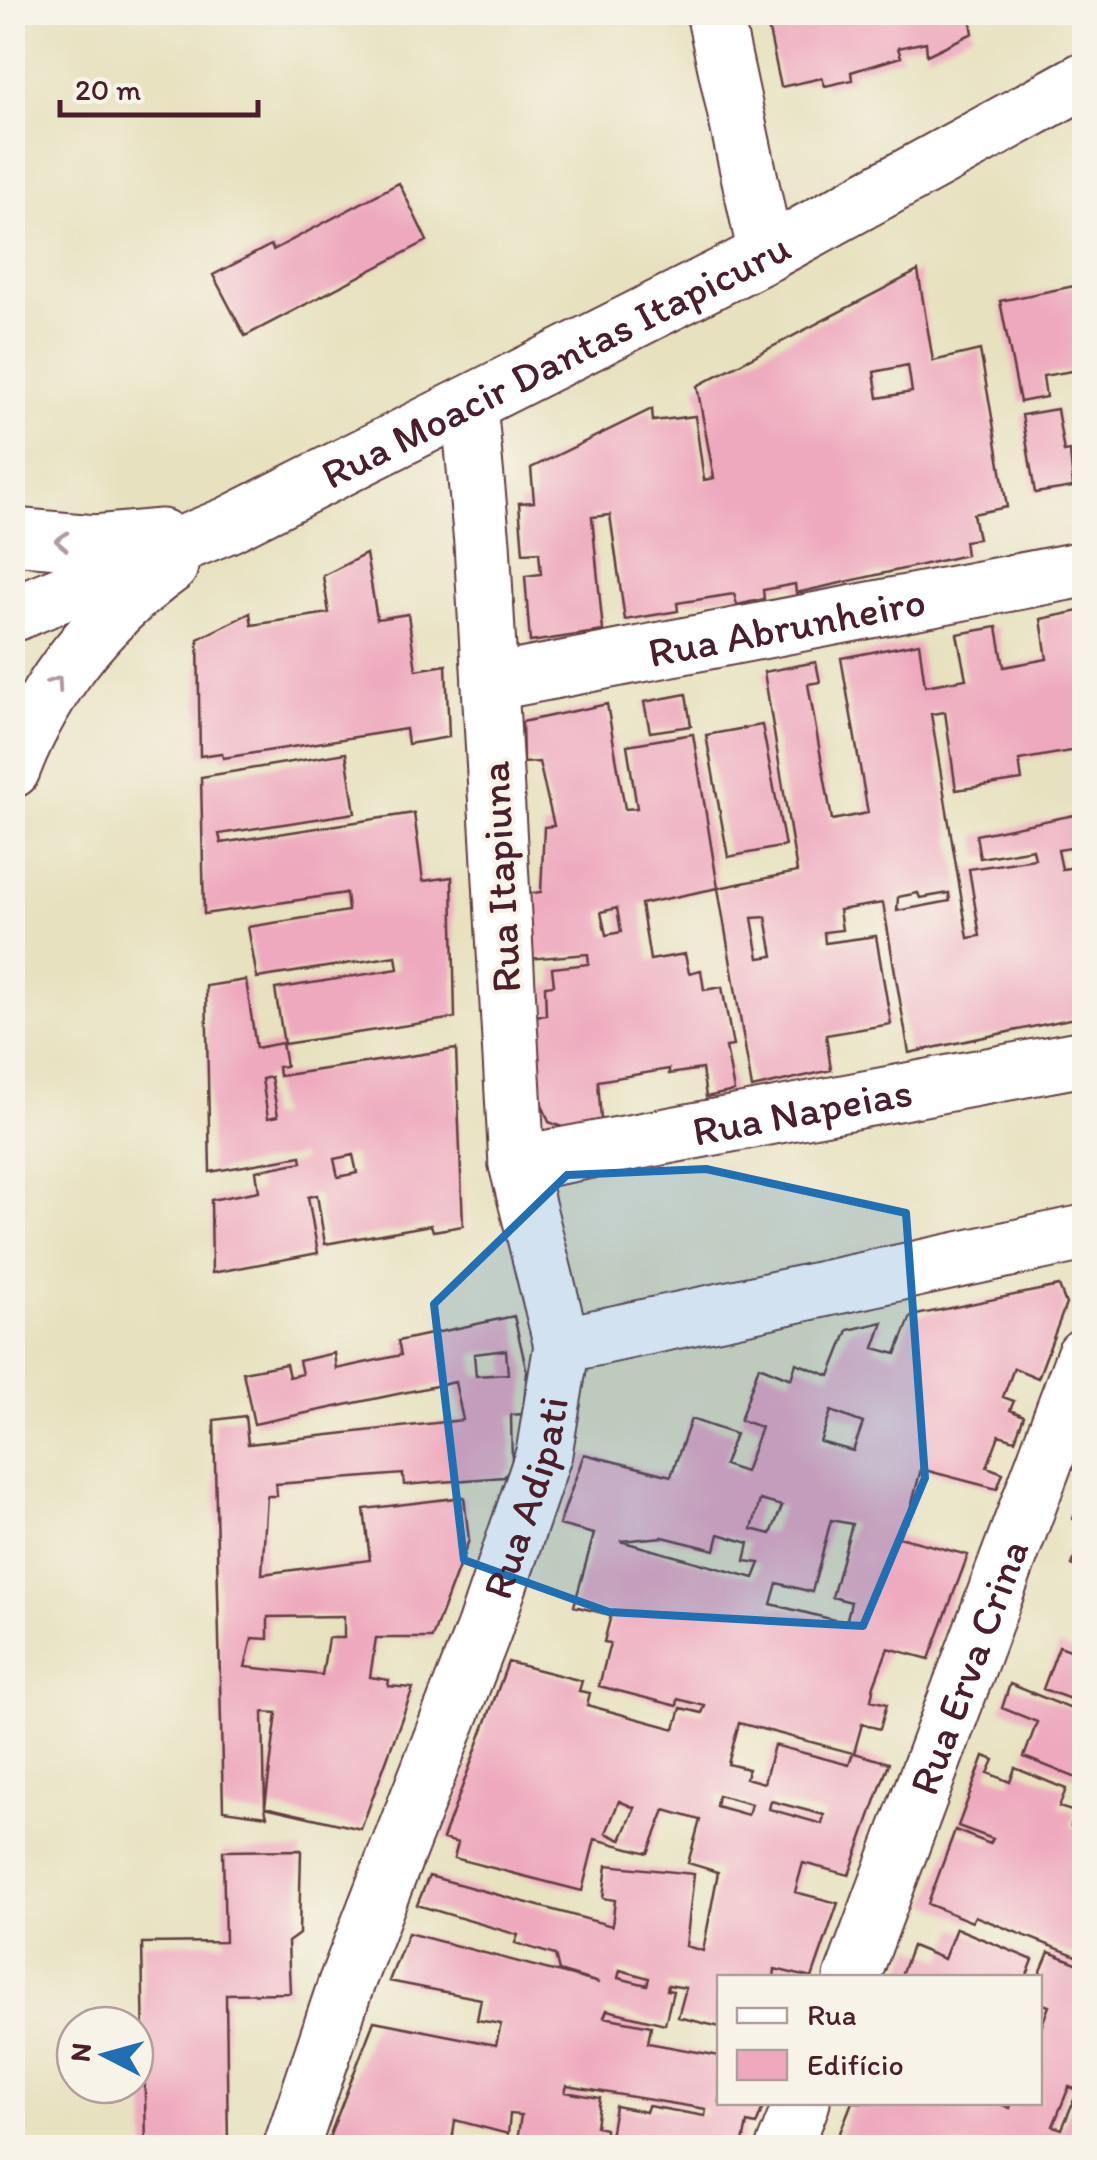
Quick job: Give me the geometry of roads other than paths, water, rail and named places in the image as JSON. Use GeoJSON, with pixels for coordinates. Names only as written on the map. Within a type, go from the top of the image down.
{"type":"FeatureCollection","features":[{"type":"Feature","properties":{"kind":"street"},"geometry":{"type":"LineString","coordinates":[[714,12],[766,254]]}},
{"type":"Feature","properties":{"kind":"street","name":"Rua Moacir Dantas Itapicuru"},"geometry":{"type":"LineString","coordinates":[[12,614],[228,525],[766,254],[1084,80]]}},
{"type":"Feature","properties":{"kind":"street","name":"Rua Itapiuna"},"geometry":{"type":"LineString","coordinates":[[469,404],[490,683],[517,1164],[562,1345]]}},
{"type":"Feature","properties":{"kind":"street"},"geometry":{"type":"LineString","coordinates":[[12,536],[95,543],[228,525]]}},
{"type":"Feature","properties":{"kind":"street"},"geometry":{"type":"LineString","coordinates":[[12,770],[52,686],[110,616],[152,579],[228,525]]}},
{"type":"Feature","properties":{"kind":"street","name":"Rua Abrunheiro"},"geometry":{"type":"LineString","coordinates":[[490,683],[1084,569]]}},
{"type":"Feature","properties":{"kind":"street","name":"Rua Napeias"},"geometry":{"type":"LineString","coordinates":[[517,1164],[1084,1058]]}},
{"type":"Feature","properties":{"kind":"street","name":"Rua Adipati"},"geometry":{"type":"LineString","coordinates":[[291,2148],[346,1984],[484,1629],[544,1453],[562,1345],[1084,1233]]}},
{"type":"Feature","properties":{"kind":"street","name":"Rua Erva Crina"},"geometry":{"type":"LineString","coordinates":[[853,1975],[1084,1356]]}},
{"type":"Feature","properties":{"kind":"street"},"geometry":{"type":"LineString","coordinates":[[784,2148],[801,2105]]}}]}
